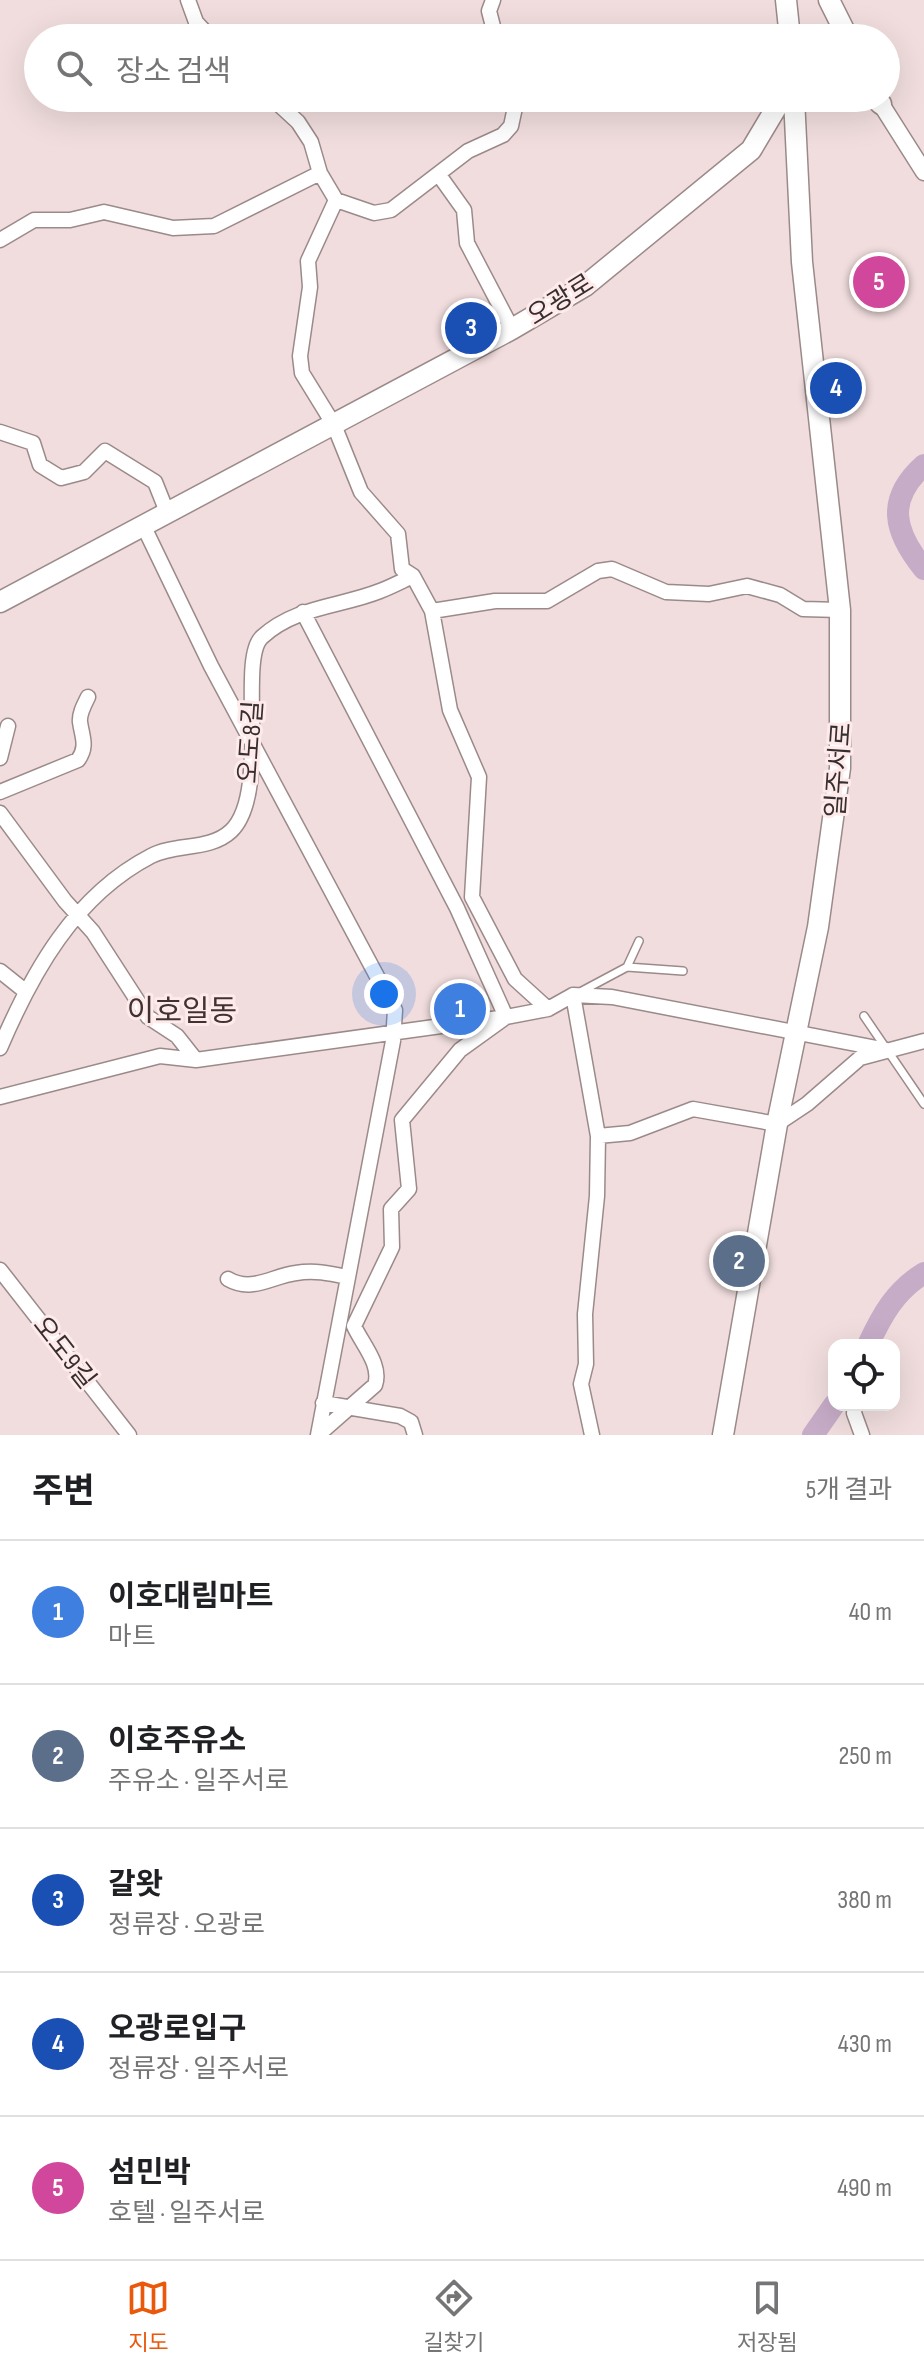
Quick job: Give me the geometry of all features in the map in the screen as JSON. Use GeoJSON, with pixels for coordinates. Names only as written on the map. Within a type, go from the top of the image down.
{"type":"FeatureCollection","features":[{"type":"Feature","properties":{"kind":"main road"},"geometry":{"type":"LineString","coordinates":[[786,0],[789,24]]}},
{"type":"Feature","properties":{"kind":"main road"},"geometry":{"type":"LineString","coordinates":[[829,0],[841,24]]}},
{"type":"Feature","properties":{"kind":"main road","name":"오광로"},"geometry":{"type":"LineString","coordinates":[[0,602],[512,329],[585,286],[751,150],[774,112]]}},
{"type":"Feature","properties":{"kind":"main road","name":"일주서로"},"geometry":{"type":"LineString","coordinates":[[723,1435],[777,1124],[818,927],[837,802],[842,713],[840,610],[802,262],[795,112]]}},
{"type":"Feature","properties":{"kind":"street"},"geometry":{"type":"LineString","coordinates":[[188,0],[198,24]]}},
{"type":"Feature","properties":{"kind":"street"},"geometry":{"type":"LineString","coordinates":[[492,24],[489,11],[493,0]]}},
{"type":"Feature","properties":{"kind":"street"},"geometry":{"type":"LineString","coordinates":[[287,112],[311,142],[320,173],[336,200],[374,213],[391,210],[468,151],[503,135],[511,126],[514,112]]}},
{"type":"Feature","properties":{"kind":"street"},"geometry":{"type":"LineString","coordinates":[[886,112],[924,172]]}},
{"type":"Feature","properties":{"kind":"street"},"geometry":{"type":"LineString","coordinates":[[0,240],[34,220],[70,220],[104,212],[173,228],[197,230],[214,226],[320,173]]}},
{"type":"Feature","properties":{"kind":"street"},"geometry":{"type":"LineString","coordinates":[[439,175],[464,210],[467,243],[512,329]]}},
{"type":"Feature","properties":{"kind":"street"},"geometry":{"type":"LineString","coordinates":[[336,200],[308,261],[309,311],[300,356],[302,373],[334,425],[361,492],[398,534],[402,569],[413,576],[432,611],[450,710],[479,777],[472,897],[515,979],[548,1009]]}},
{"type":"Feature","properties":{"kind":"street"},"geometry":{"type":"LineString","coordinates":[[0,432],[33,443],[40,465],[61,478],[84,472],[105,451],[155,482],[167,512]]}},
{"type":"Feature","properties":{"kind":"street"},"geometry":{"type":"LineString","coordinates":[[143,525],[211,666],[395,1010],[394,1030],[318,1435],[378,1379],[355,1323],[392,1247],[391,1209],[409,1189],[402,1120],[460,1050],[506,1017]]}},
{"type":"Feature","properties":{"kind":"street"},"geometry":{"type":"LineString","coordinates":[[432,611],[495,601],[547,601],[605,569],[618,571],[666,592],[709,594],[747,586],[780,595],[803,609],[840,610]]}},
{"type":"Feature","properties":{"kind":"street","name":"오도8길"},"geometry":{"type":"LineString","coordinates":[[78,916],[150,856],[202,844],[229,833],[243,809],[253,740],[256,644],[303,612],[378,592],[413,576]]}},
{"type":"Feature","properties":{"kind":"street"},"geometry":{"type":"LineString","coordinates":[[303,612],[457,908],[506,1017]]}},
{"type":"Feature","properties":{"kind":"street"},"geometry":{"type":"LineString","coordinates":[[0,792],[78,760],[85,737],[80,722],[81,712],[88,697]]}},
{"type":"Feature","properties":{"kind":"street"},"geometry":{"type":"LineString","coordinates":[[0,758],[8,726]]}},
{"type":"Feature","properties":{"kind":"street"},"geometry":{"type":"LineString","coordinates":[[0,813],[93,932],[148,1017],[177,1036],[196,1060]]}},
{"type":"Feature","properties":{"kind":"street"},"geometry":{"type":"LineString","coordinates":[[0,1048],[25,991],[51,947],[78,916]]}},
{"type":"Feature","properties":{"kind":"street"},"geometry":{"type":"LineString","coordinates":[[0,971],[25,991]]}},
{"type":"Feature","properties":{"kind":"street"},"geometry":{"type":"LineString","coordinates":[[573,995],[598,1136],[597,1196],[585,1314],[586,1364],[581,1384],[592,1435]]}},
{"type":"Feature","properties":{"kind":"street"},"geometry":{"type":"LineString","coordinates":[[0,1097],[160,1056],[196,1060],[394,1030],[506,1017],[548,1009],[573,995],[612,997],[887,1050]]}},
{"type":"Feature","properties":{"kind":"street"},"geometry":{"type":"LineString","coordinates":[[598,1136],[630,1133],[673,1114],[693,1109],[777,1124],[807,1104],[852,1063],[924,1041]]}},
{"type":"Feature","properties":{"kind":"street","name":"오도9길"},"geometry":{"type":"LineString","coordinates":[[0,1270],[129,1435]]}},
{"type":"Feature","properties":{"kind":"street"},"geometry":{"type":"LineString","coordinates":[[228,1279],[254,1285],[293,1273],[319,1271],[346,1277]]}},
{"type":"Feature","properties":{"kind":"street"},"geometry":{"type":"LineString","coordinates":[[338,1321],[355,1323]]}},
{"type":"Feature","properties":{"kind":"street"},"geometry":{"type":"LineString","coordinates":[[323,1403],[400,1416],[411,1422],[415,1435]]}},
{"type":"Feature","properties":{"kind":"street"},"geometry":{"type":"LineString","coordinates":[[854,1411],[862,1435]]}},
{"type":"Feature","properties":{"kind":"lane"},"geometry":{"type":"LineString","coordinates":[[627,967],[639,941]]}},
{"type":"Feature","properties":{"kind":"lane"},"geometry":{"type":"LineString","coordinates":[[573,995],[627,967],[683,971]]}},
{"type":"Feature","properties":{"kind":"lane"},"geometry":{"type":"LineString","coordinates":[[864,1016],[924,1104]]}},
{"type":"Feature","properties":{"kind":"waterway"},"geometry":{"type":"LineString","coordinates":[[924,465],[903,491],[898,516],[906,542],[924,569]]}},
{"type":"Feature","properties":{"kind":"waterway"},"geometry":{"type":"LineString","coordinates":[[871,1339],[890,1304],[924,1273]]}},
{"type":"Feature","properties":{"kind":"waterway"},"geometry":{"type":"LineString","coordinates":[[813,1435],[830,1411]]}},
{"type":"Feature","properties":{"kind":"place","name":"섬민박"},"geometry":{"type":"Point","coordinates":[879,282]}},
{"type":"Feature","properties":{"kind":"place","name":"갈왓"},"geometry":{"type":"Point","coordinates":[471,328]}},
{"type":"Feature","properties":{"kind":"place","name":"오광로입구"},"geometry":{"type":"Point","coordinates":[836,388]}},
{"type":"Feature","properties":{"kind":"place","name":"이호대림마트"},"geometry":{"type":"Point","coordinates":[460,1009]}},
{"type":"Feature","properties":{"kind":"place","name":"이호주유소"},"geometry":{"type":"Point","coordinates":[739,1261]}},
{"type":"Feature","properties":{"kind":"district","name":"이호일동"},"geometry":{"type":"Point","coordinates":[182,1011]}}]}
